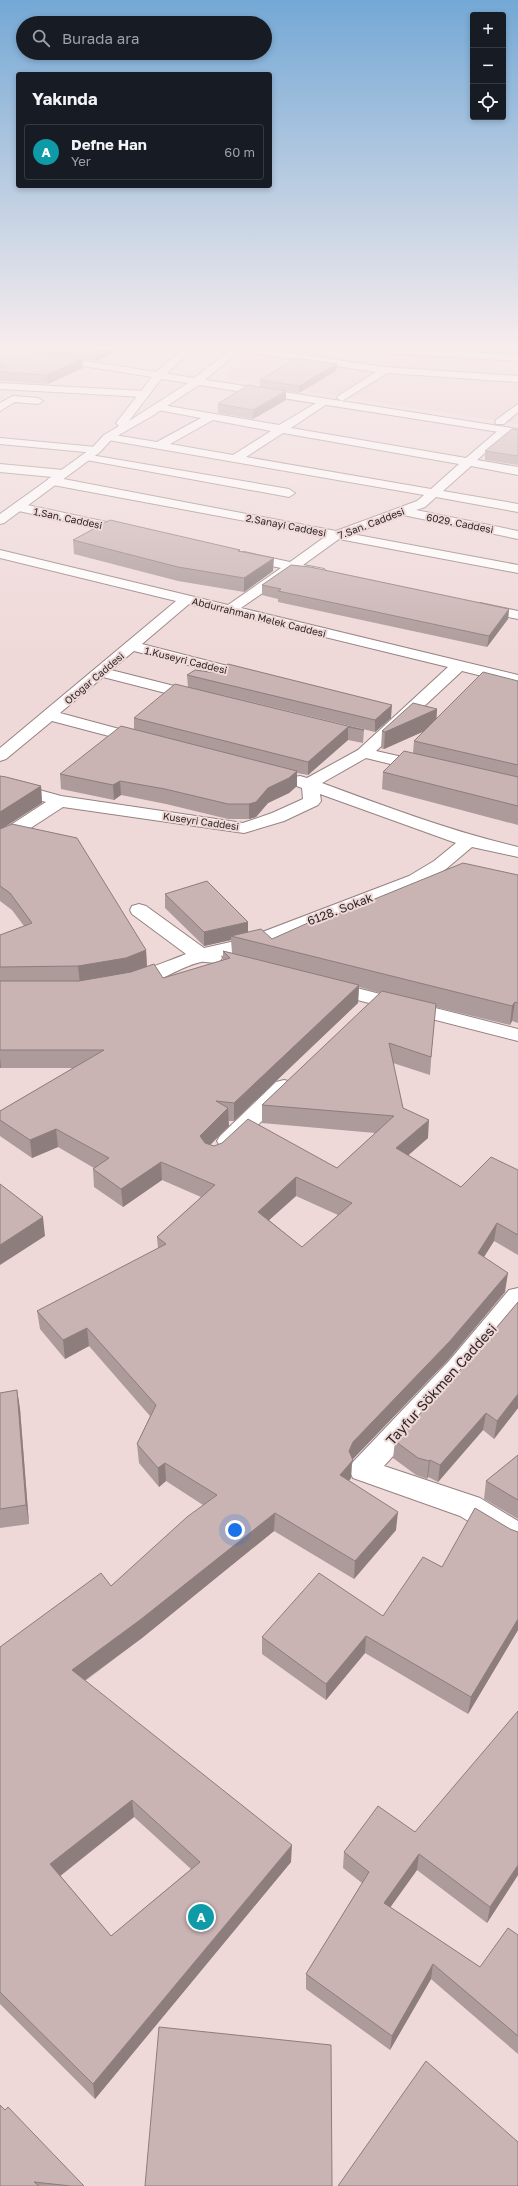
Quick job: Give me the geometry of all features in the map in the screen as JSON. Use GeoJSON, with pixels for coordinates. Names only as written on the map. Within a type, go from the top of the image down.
{"type":"FeatureCollection","features":[{"type":"Feature","properties":{"kind":"street"},"geometry":{"type":"LineString","coordinates":[[0,520],[93,452]]}},
{"type":"Feature","properties":{"kind":"street"},"geometry":{"type":"LineString","coordinates":[[202,452],[518,508]]}},
{"type":"Feature","properties":{"kind":"street"},"geometry":{"type":"LineString","coordinates":[[237,458],[246,452]]}},
{"type":"Feature","properties":{"kind":"street"},"geometry":{"type":"LineString","coordinates":[[411,452],[518,471]]}},
{"type":"Feature","properties":{"kind":"street","name":"7.San. Caddesi"},"geometry":{"type":"LineString","coordinates":[[230,610],[336,535],[421,504],[477,452]]}},
{"type":"Feature","properties":{"kind":"street"},"geometry":{"type":"LineString","coordinates":[[86,457],[289,493]]}},
{"type":"Feature","properties":{"kind":"street","name":"2.Sanayi Caddesi"},"geometry":{"type":"LineString","coordinates":[[0,468],[58,478],[248,518],[518,569]]}},
{"type":"Feature","properties":{"kind":"street"},"geometry":{"type":"LineString","coordinates":[[276,502],[289,493],[326,473]]}},
{"type":"Feature","properties":{"kind":"street","name":"1.San. Caddesi"},"geometry":{"type":"LineString","coordinates":[[18,507],[140,533]]}},
{"type":"Feature","properties":{"kind":"street"},"geometry":{"type":"LineString","coordinates":[[248,518],[262,510]]}},
{"type":"Feature","properties":{"kind":"street","name":"6029. Caddesi"},"geometry":{"type":"LineString","coordinates":[[402,512],[518,534]]}},
{"type":"Feature","properties":{"kind":"street"},"geometry":{"type":"LineString","coordinates":[[231,553],[331,575]]}},
{"type":"Feature","properties":{"kind":"street","name":"Abdurrahman Melek Caddesi"},"geometry":{"type":"LineString","coordinates":[[0,554],[518,680]]}},
{"type":"Feature","properties":{"kind":"street","name":"Otogar Caddesi"},"geometry":{"type":"LineString","coordinates":[[0,756],[186,599]]}},
{"type":"Feature","properties":{"kind":"street"},"geometry":{"type":"LineString","coordinates":[[463,603],[518,615]]}},
{"type":"Feature","properties":{"kind":"street","name":"1.Kuseyri Caddesi"},"geometry":{"type":"LineString","coordinates":[[131,646],[268,681]]}},
{"type":"Feature","properties":{"kind":"street"},"geometry":{"type":"LineString","coordinates":[[310,784],[364,753],[371,738],[397,714],[459,665]]}},
{"type":"Feature","properties":{"kind":"street"},"geometry":{"type":"LineString","coordinates":[[101,672],[209,698]]}},
{"type":"Feature","properties":{"kind":"street"},"geometry":{"type":"LineString","coordinates":[[49,715],[157,743]]}},
{"type":"Feature","properties":{"kind":"street"},"geometry":{"type":"LineString","coordinates":[[364,753],[441,771]]}},
{"type":"Feature","properties":{"kind":"street"},"geometry":{"type":"LineString","coordinates":[[287,778],[310,784],[367,807],[469,841],[518,852]]}},
{"type":"Feature","properties":{"kind":"street","name":"Kuseyri Caddesi"},"geometry":{"type":"LineString","coordinates":[[0,784],[60,801],[244,828],[278,817],[312,802],[310,784]]}},
{"type":"Feature","properties":{"kind":"street"},"geometry":{"type":"LineString","coordinates":[[0,840],[60,801]]}},
{"type":"Feature","properties":{"kind":"street","name":"6128. Sokak"},"geometry":{"type":"LineString","coordinates":[[110,986],[132,982],[158,973],[200,955],[250,944],[416,880],[440,865],[469,841]]}},
{"type":"Feature","properties":{"kind":"street"},"geometry":{"type":"LineString","coordinates":[[440,865],[464,870]]}},
{"type":"Feature","properties":{"kind":"street"},"geometry":{"type":"LineString","coordinates":[[139,910],[200,955],[238,965]]}},
{"type":"Feature","properties":{"kind":"street"},"geometry":{"type":"LineString","coordinates":[[314,984],[518,1035]]}},
{"type":"Feature","properties":{"kind":"street"},"geometry":{"type":"LineString","coordinates":[[359,1015],[376,999]]}},
{"type":"Feature","properties":{"kind":"street"},"geometry":{"type":"LineString","coordinates":[[214,1155],[297,1074]]}},
{"type":"Feature","properties":{"kind":"street","name":"Tayfur Sökmen Caddesi"},"geometry":{"type":"LineString","coordinates":[[518,1298],[458,1368],[363,1470],[470,1507],[518,1536]]}},
{"type":"Feature","properties":{"kind":"building"},"geometry":{"type":"Polygon","coordinates":[[[492,452],[518,452],[518,456],[492,452]]]}},
{"type":"Feature","properties":{"kind":"building"},"geometry":{"type":"Polygon","coordinates":[[[110,520],[240,550],[238,551],[274,558],[244,578],[178,567],[73,540],[110,520]]]}},
{"type":"Feature","properties":{"kind":"building"},"geometry":{"type":"Polygon","coordinates":[[[291,565],[310,567],[509,609],[489,636],[278,591],[281,589],[262,585],[291,565]]]}},
{"type":"Feature","properties":{"kind":"building"},"geometry":{"type":"Polygon","coordinates":[[[228,664],[392,705],[375,720],[187,675],[195,670],[216,673],[228,664]]]}},
{"type":"Feature","properties":{"kind":"building"},"geometry":{"type":"Polygon","coordinates":[[[483,672],[518,681],[518,765],[414,741],[483,672]]]}},
{"type":"Feature","properties":{"kind":"building"},"geometry":{"type":"Polygon","coordinates":[[[175,684],[364,730],[348,727],[308,762],[134,718],[175,684]]]}},
{"type":"Feature","properties":{"kind":"building"},"geometry":{"type":"Polygon","coordinates":[[[413,703],[437,709],[385,732],[382,731],[413,703]]]}},
{"type":"Feature","properties":{"kind":"building"},"geometry":{"type":"Polygon","coordinates":[[[121,726],[297,771],[289,778],[268,788],[256,802],[249,804],[228,804],[165,789],[120,781],[113,785],[60,774],[121,726]]]}},
{"type":"Feature","properties":{"kind":"building"},"geometry":{"type":"Polygon","coordinates":[[[404,751],[518,777],[518,806],[383,772],[404,751]]]}},
{"type":"Feature","properties":{"kind":"building"},"geometry":{"type":"Polygon","coordinates":[[[0,776],[6,777],[41,786],[0,812],[0,776]]]}},
{"type":"Feature","properties":{"kind":"building"},"geometry":{"type":"Polygon","coordinates":[[[12,824],[77,838],[146,950],[126,958],[78,966],[0,967],[0,935],[32,923],[10,893],[0,886],[0,829],[12,824]]]}},
{"type":"Feature","properties":{"kind":"building"},"geometry":{"type":"Polygon","coordinates":[[[463,863],[518,875],[518,1003],[515,1002],[512,1006],[231,936],[261,929],[272,939],[328,914],[333,916],[463,863]]]}},
{"type":"Feature","properties":{"kind":"building"},"geometry":{"type":"Polygon","coordinates":[[[207,881],[248,922],[204,932],[165,894],[207,881]]]}},
{"type":"Feature","properties":{"kind":"building"},"geometry":{"type":"Polygon","coordinates":[[[223,951],[359,985],[234,1103],[216,1101],[228,1108],[200,1136],[205,1143],[214,1146],[222,1143],[248,1119],[337,1168],[394,1116],[262,1105],[382,991],[436,1004],[431,1057],[389,1043],[403,1108],[429,1120],[396,1148],[461,1187],[491,1157],[518,1170],[518,1235],[497,1223],[478,1253],[508,1273],[450,1341],[353,1442],[349,1451],[353,1460],[340,1475],[398,1512],[355,1561],[275,1513],[140,1620],[72,1670],[292,1845],[93,2084],[0,1992],[0,1647],[101,1573],[111,1586],[187,1517],[217,1495],[165,1463],[158,1468],[137,1444],[156,1405],[87,1328],[63,1340],[37,1311],[166,1244],[157,1237],[215,1185],[161,1162],[121,1189],[93,1169],[109,1158],[56,1129],[30,1140],[0,1120],[0,1111],[104,1050],[0,1050],[0,981],[79,981],[131,972],[154,964],[163,978],[230,958],[223,951]],[[296,1177],[258,1212],[302,1247],[352,1203],[296,1177]],[[132,1800],[50,1864],[111,1936],[200,1862],[132,1800]]]}},
{"type":"Feature","properties":{"kind":"building"},"geometry":{"type":"Polygon","coordinates":[[[0,1184],[43,1217],[0,1245],[0,1184]]]}},
{"type":"Feature","properties":{"kind":"building"},"geometry":{"type":"Polygon","coordinates":[[[518,1302],[518,1394],[497,1421],[486,1413],[440,1465],[430,1460],[418,1458],[395,1441],[470,1359],[518,1302]]]}},
{"type":"Feature","properties":{"kind":"building"},"geometry":{"type":"Polygon","coordinates":[[[17,1390],[26,1505],[0,1509],[0,1393],[17,1390]]]}},
{"type":"Feature","properties":{"kind":"building"},"geometry":{"type":"Polygon","coordinates":[[[518,1455],[518,1500],[486,1481],[518,1455]]]}},
{"type":"Feature","properties":{"kind":"building"},"geometry":{"type":"Polygon","coordinates":[[[475,1508],[510,1529],[518,1532],[518,1619],[471,1697],[366,1636],[326,1684],[262,1637],[319,1573],[383,1616],[423,1557],[442,1567],[475,1508]]]}},
{"type":"Feature","properties":{"kind":"building"},"geometry":{"type":"Polygon","coordinates":[[[518,1711],[518,1865],[490,1907],[419,1854],[384,1903],[480,1967],[508,1928],[518,1935],[518,2036],[433,1964],[392,2036],[306,1974],[369,1872],[344,1852],[378,1806],[415,1832],[518,1711]]]}},
{"type":"Feature","properties":{"kind":"building"},"geometry":{"type":"Polygon","coordinates":[[[159,2027],[331,2045],[332,2186],[145,2186],[159,2027]]]}},
{"type":"Feature","properties":{"kind":"building"},"geometry":{"type":"Polygon","coordinates":[[[426,2061],[518,2142],[518,2186],[338,2186],[426,2061]]]}},
{"type":"Feature","properties":{"kind":"building"},"geometry":{"type":"Polygon","coordinates":[[[0,2105],[5,2110],[8,2107],[84,2186],[34,2182],[39,2186],[0,2186],[0,2105]]]}},
{"type":"Feature","properties":{"kind":"place","name":"Defne Han"},"geometry":{"type":"Point","coordinates":[201,1917]}}]}
